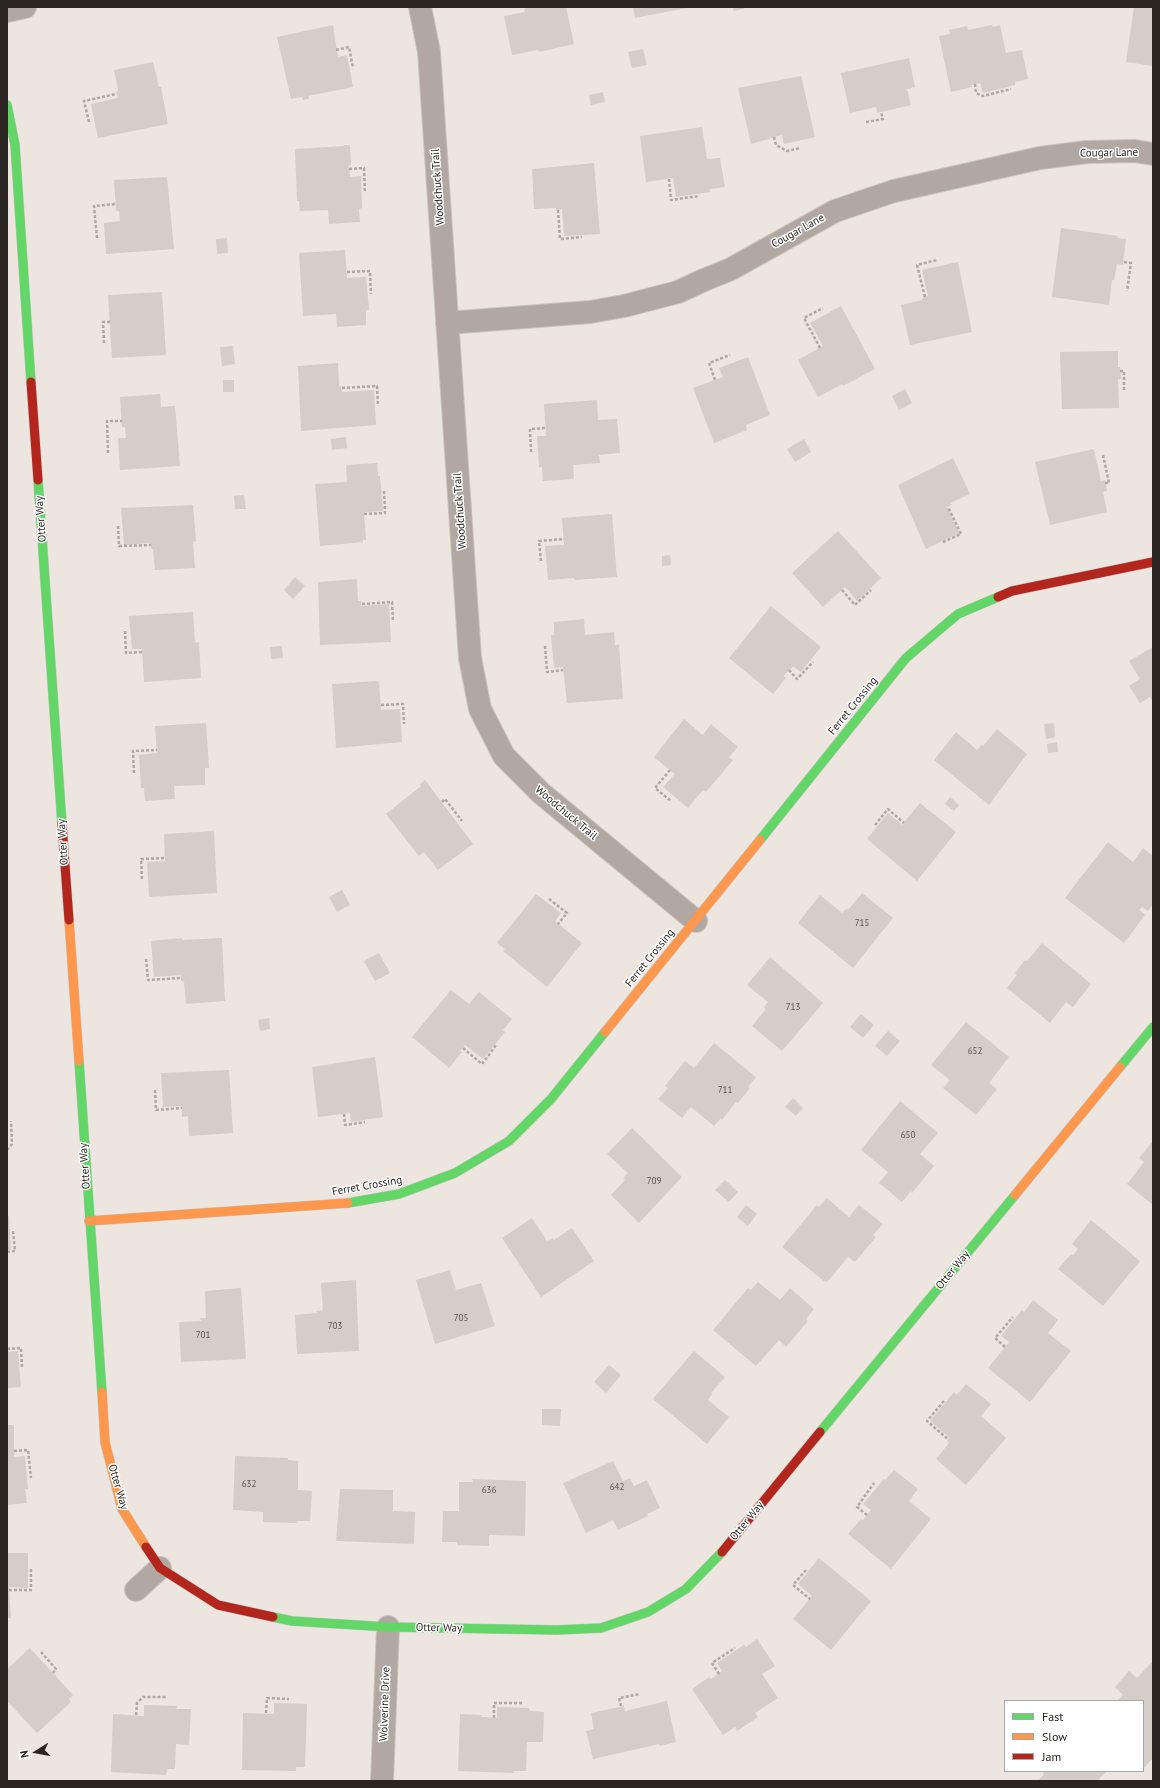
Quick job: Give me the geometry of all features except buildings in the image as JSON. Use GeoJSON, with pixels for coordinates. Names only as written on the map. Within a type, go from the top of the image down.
{"type":"FeatureCollection","features":[{"type":"Feature","properties":{"kind":"street"},"geometry":{"type":"LineString","coordinates":[[7,11],[25,7]]}},
{"type":"Feature","properties":{"kind":"street","name":"Woodchuck Trail"},"geometry":{"type":"LineString","coordinates":[[420,7],[430,52],[470,658],[480,709],[504,756],[541,793],[696,921]]}},
{"type":"Feature","properties":{"kind":"street","name":"Otter Way"},"geometry":{"type":"LineString","coordinates":[[7,105],[15,144],[105,1442],[122,1509],[160,1568],[218,1605],[292,1621],[388,1627],[557,1630],[601,1628],[648,1612],[686,1589],[716,1559],[1153,1026]]}},
{"type":"Feature","properties":{"kind":"street","name":"Cougar Lane"},"geometry":{"type":"LineString","coordinates":[[447,323],[590,312],[624,306],[678,292],[731,269],[835,211],[894,191],[1040,158],[1087,152],[1135,151],[1153,154]]}},
{"type":"Feature","properties":{"kind":"street","name":"Ferret Crossing"},"geometry":{"type":"LineString","coordinates":[[89,1220],[341,1204],[399,1194],[455,1173],[509,1141],[551,1099],[696,921],[906,658],[958,614],[1012,591],[1153,562]]}},
{"type":"Feature","properties":{"kind":"street"},"geometry":{"type":"LineString","coordinates":[[136,1590],[160,1568]]}},
{"type":"Feature","properties":{"kind":"street","name":"Wolverine Drive"},"geometry":{"type":"LineString","coordinates":[[382,1781],[388,1627]]}},
{"type":"Feature","properties":{"kind":"path"},"geometry":{"type":"LineString","coordinates":[[336,50],[349,47],[353,68]]}},
{"type":"Feature","properties":{"kind":"path"},"geometry":{"type":"LineString","coordinates":[[975,84],[976,93],[983,96],[1011,90]]}},
{"type":"Feature","properties":{"kind":"path"},"geometry":{"type":"LineString","coordinates":[[88,122],[84,101],[116,94]]}},
{"type":"Feature","properties":{"kind":"path"},"geometry":{"type":"LineString","coordinates":[[866,122],[883,119],[882,112]]}},
{"type":"Feature","properties":{"kind":"path"},"geometry":{"type":"LineString","coordinates":[[774,136],[776,145],[787,151],[800,148]]}},
{"type":"Feature","properties":{"kind":"path"},"geometry":{"type":"LineString","coordinates":[[349,169],[364,168],[365,193]]}},
{"type":"Feature","properties":{"kind":"path"},"geometry":{"type":"LineString","coordinates":[[669,179],[671,200],[698,196]]}},
{"type":"Feature","properties":{"kind":"path"},"geometry":{"type":"LineString","coordinates":[[97,238],[94,206],[116,204]]}},
{"type":"Feature","properties":{"kind":"path"},"geometry":{"type":"LineString","coordinates":[[558,210],[560,238],[582,237]]}},
{"type":"Feature","properties":{"kind":"path"},"geometry":{"type":"LineString","coordinates":[[925,297],[917,265],[938,260]]}},
{"type":"Feature","properties":{"kind":"path"},"geometry":{"type":"LineString","coordinates":[[1124,262],[1131,263],[1127,291]]}},
{"type":"Feature","properties":{"kind":"path"},"geometry":{"type":"LineString","coordinates":[[347,272],[370,271],[371,294]]}},
{"type":"Feature","properties":{"kind":"path"},"geometry":{"type":"LineString","coordinates":[[820,348],[804,318],[823,308]]}},
{"type":"Feature","properties":{"kind":"path"},"geometry":{"type":"LineString","coordinates":[[104,343],[103,322],[110,322]]}},
{"type":"Feature","properties":{"kind":"path"},"geometry":{"type":"LineString","coordinates":[[715,380],[709,363],[730,355]]}},
{"type":"Feature","properties":{"kind":"path"},"geometry":{"type":"LineString","coordinates":[[1120,371],[1124,371],[1124,391]]}},
{"type":"Feature","properties":{"kind":"path"},"geometry":{"type":"LineString","coordinates":[[342,388],[377,386],[378,406]]}},
{"type":"Feature","properties":{"kind":"path"},"geometry":{"type":"LineString","coordinates":[[108,454],[107,421],[122,421]]}},
{"type":"Feature","properties":{"kind":"path"},"geometry":{"type":"LineString","coordinates":[[531,452],[530,429],[546,428]]}},
{"type":"Feature","properties":{"kind":"path"},"geometry":{"type":"LineString","coordinates":[[1103,455],[1109,482],[1105,483]]}},
{"type":"Feature","properties":{"kind":"path"},"geometry":{"type":"LineString","coordinates":[[364,514],[386,513],[384,490]]}},
{"type":"Feature","properties":{"kind":"path"},"geometry":{"type":"LineString","coordinates":[[943,542],[961,534],[948,507]]}},
{"type":"Feature","properties":{"kind":"path"},"geometry":{"type":"LineString","coordinates":[[118,526],[119,546],[151,545]]}},
{"type":"Feature","properties":{"kind":"path"},"geometry":{"type":"LineString","coordinates":[[541,561],[539,541],[564,539]]}},
{"type":"Feature","properties":{"kind":"path"},"geometry":{"type":"LineString","coordinates":[[842,590],[855,605],[871,590]]}},
{"type":"Feature","properties":{"kind":"path"},"geometry":{"type":"LineString","coordinates":[[362,604],[392,602],[393,622]]}},
{"type":"Feature","properties":{"kind":"path"},"geometry":{"type":"LineString","coordinates":[[125,631],[126,653],[142,652]]}},
{"type":"Feature","properties":{"kind":"path"},"geometry":{"type":"LineString","coordinates":[[545,646],[547,672],[563,670]]}},
{"type":"Feature","properties":{"kind":"path"},"geometry":{"type":"LineString","coordinates":[[789,670],[797,679],[813,662]]}},
{"type":"Feature","properties":{"kind":"path"},"geometry":{"type":"LineString","coordinates":[[381,705],[402,704],[404,724]]}},
{"type":"Feature","properties":{"kind":"path"},"geometry":{"type":"LineString","coordinates":[[134,773],[133,751],[157,750]]}},
{"type":"Feature","properties":{"kind":"path"},"geometry":{"type":"LineString","coordinates":[[670,770],[655,788],[671,801]]}},
{"type":"Feature","properties":{"kind":"path"},"geometry":{"type":"LineString","coordinates":[[442,802],[445,799],[462,821]]}},
{"type":"Feature","properties":{"kind":"path"},"geometry":{"type":"LineString","coordinates":[[875,825],[888,809],[904,823]]}},
{"type":"Feature","properties":{"kind":"path"},"geometry":{"type":"LineString","coordinates":[[142,879],[141,859],[165,858]]}},
{"type":"Feature","properties":{"kind":"path"},"geometry":{"type":"LineString","coordinates":[[549,899],[567,913],[558,924]]}},
{"type":"Feature","properties":{"kind":"path"},"geometry":{"type":"LineString","coordinates":[[146,959],[148,980],[181,978]]}},
{"type":"Feature","properties":{"kind":"path"},"geometry":{"type":"LineString","coordinates":[[463,1048],[482,1064],[497,1044]]}},
{"type":"Feature","properties":{"kind":"path"},"geometry":{"type":"LineString","coordinates":[[155,1090],[156,1110],[182,1108]]}},
{"type":"Feature","properties":{"kind":"path"},"geometry":{"type":"LineString","coordinates":[[344,1114],[345,1125],[365,1122]]}},
{"type":"Feature","properties":{"kind":"path"},"geometry":{"type":"LineString","coordinates":[[7,1150],[12,1144],[11,1121]]}},
{"type":"Feature","properties":{"kind":"path"},"geometry":{"type":"LineString","coordinates":[[7,1252],[15,1251],[13,1231]]}},
{"type":"Feature","properties":{"kind":"path"},"geometry":{"type":"LineString","coordinates":[[1005,1347],[995,1338],[1013,1317]]}},
{"type":"Feature","properties":{"kind":"path"},"geometry":{"type":"LineString","coordinates":[[7,1349],[21,1348],[22,1367]]}},
{"type":"Feature","properties":{"kind":"path"},"geometry":{"type":"LineString","coordinates":[[944,1401],[927,1421],[949,1440]]}},
{"type":"Feature","properties":{"kind":"path"},"geometry":{"type":"LineString","coordinates":[[14,1452],[28,1450],[31,1478]]}},
{"type":"Feature","properties":{"kind":"path"},"geometry":{"type":"LineString","coordinates":[[868,1515],[857,1507],[874,1483]]}},
{"type":"Feature","properties":{"kind":"path"},"geometry":{"type":"LineString","coordinates":[[9,1590],[31,1590],[31,1569]]}},
{"type":"Feature","properties":{"kind":"path"},"geometry":{"type":"LineString","coordinates":[[806,1570],[793,1585],[810,1599]]}},
{"type":"Feature","properties":{"kind":"path"},"geometry":{"type":"LineString","coordinates":[[719,1674],[712,1663],[735,1648]]}},
{"type":"Feature","properties":{"kind":"path"},"geometry":{"type":"LineString","coordinates":[[41,1652],[56,1669],[53,1673]]}},
{"type":"Feature","properties":{"kind":"path"},"geometry":{"type":"LineString","coordinates":[[621,1706],[619,1698],[640,1694]]}},
{"type":"Feature","properties":{"kind":"path"},"geometry":{"type":"LineString","coordinates":[[136,1715],[137,1704],[143,1697],[167,1697]]}},
{"type":"Feature","properties":{"kind":"path"},"geometry":{"type":"LineString","coordinates":[[266,1713],[267,1698],[289,1699]]}},
{"type":"Feature","properties":{"kind":"path"},"geometry":{"type":"LineString","coordinates":[[494,1718],[494,1703],[523,1703]]}},
{"type":"Feature","properties":{"kind":"traffic: fast"},"geometry":{"type":"LineString","coordinates":[[7,105],[15,145],[31,382]]}},
{"type":"Feature","properties":{"kind":"traffic: fast"},"geometry":{"type":"LineString","coordinates":[[38,480],[62,824]]}},
{"type":"Feature","properties":{"kind":"traffic: fast"},"geometry":{"type":"LineString","coordinates":[[760,840],[906,658],[958,614],[998,597]]}},
{"type":"Feature","properties":{"kind":"traffic: fast"},"geometry":{"type":"LineString","coordinates":[[1120,1067],[1153,1027]]}},
{"type":"Feature","properties":{"kind":"traffic: fast"},"geometry":{"type":"LineString","coordinates":[[348,1203],[399,1194],[455,1173],[509,1141],[551,1099],[605,1032]]}},
{"type":"Feature","properties":{"kind":"traffic: fast"},"geometry":{"type":"LineString","coordinates":[[79,1061],[102,1392]]}},
{"type":"Feature","properties":{"kind":"traffic: fast"},"geometry":{"type":"LineString","coordinates":[[820,1432],[1015,1195]]}},
{"type":"Feature","properties":{"kind":"traffic: fast"},"geometry":{"type":"LineString","coordinates":[[273,1617],[292,1621],[388,1627],[557,1630],[601,1628],[648,1612],[686,1589],[722,1552]]}},
{"type":"Feature","properties":{"kind":"traffic: slow"},"geometry":{"type":"LineString","coordinates":[[605,1032],[760,840]]}},
{"type":"Feature","properties":{"kind":"traffic: slow"},"geometry":{"type":"LineString","coordinates":[[69,920],[79,1061]]}},
{"type":"Feature","properties":{"kind":"traffic: slow"},"geometry":{"type":"LineString","coordinates":[[1015,1195],[1120,1067]]}},
{"type":"Feature","properties":{"kind":"traffic: slow"},"geometry":{"type":"LineString","coordinates":[[89,1221],[348,1203]]}},
{"type":"Feature","properties":{"kind":"traffic: slow"},"geometry":{"type":"LineString","coordinates":[[102,1392],[105,1442],[122,1509],[146,1547]]}},
{"type":"Feature","properties":{"kind":"traffic: jam"},"geometry":{"type":"LineString","coordinates":[[31,382],[38,480]]}},
{"type":"Feature","properties":{"kind":"traffic: jam"},"geometry":{"type":"LineString","coordinates":[[998,597],[1012,591],[1153,562]]}},
{"type":"Feature","properties":{"kind":"traffic: jam"},"geometry":{"type":"LineString","coordinates":[[62,824],[69,920]]}},
{"type":"Feature","properties":{"kind":"traffic: jam"},"geometry":{"type":"LineString","coordinates":[[722,1552],[820,1432]]}},
{"type":"Feature","properties":{"kind":"traffic: jam"},"geometry":{"type":"LineString","coordinates":[[146,1547],[160,1568],[218,1605],[273,1617]]}}]}
